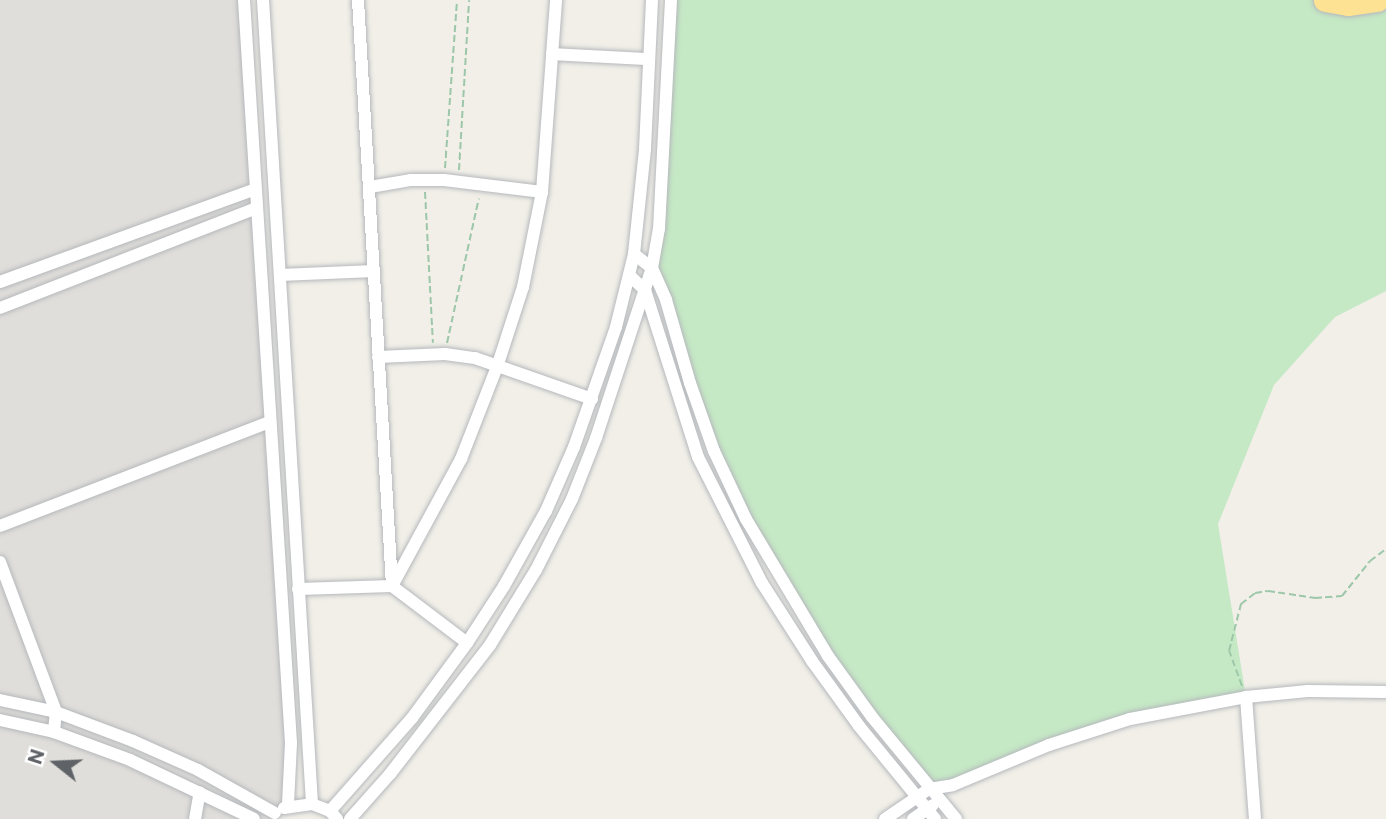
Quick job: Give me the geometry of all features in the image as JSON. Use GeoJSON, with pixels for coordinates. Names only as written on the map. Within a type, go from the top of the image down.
{"type":"FeatureCollection","features":[{"type":"Feature","properties":{"kind":"highway"},"geometry":{"type":"LineString","coordinates":[[1325,0],[1348,5],[1377,0]]}},
{"type":"Feature","properties":{"kind":"street"},"geometry":{"type":"LineString","coordinates":[[244,0],[291,743],[288,805]]}},
{"type":"Feature","properties":{"kind":"street"},"geometry":{"type":"LineString","coordinates":[[263,0],[312,804]]}},
{"type":"Feature","properties":{"kind":"street"},"geometry":{"type":"LineString","coordinates":[[358,0],[392,586]]}},
{"type":"Feature","properties":{"kind":"street"},"geometry":{"type":"LineString","coordinates":[[392,586],[461,459],[498,365],[523,287],[542,192],[556,0]]}},
{"type":"Feature","properties":{"kind":"street"},"geometry":{"type":"LineString","coordinates":[[0,700],[56,712],[198,770],[272,816],[288,805],[312,804],[333,815],[404,728],[467,643],[504,586],[546,511],[592,399],[635,254],[642,196],[652,0]]}},
{"type":"Feature","properties":{"kind":"street"},"geometry":{"type":"LineString","coordinates":[[350,819],[405,755],[490,645],[536,570],[572,499],[596,438],[652,268],[663,182],[671,0]]}},
{"type":"Feature","properties":{"kind":"street"},"geometry":{"type":"LineString","coordinates":[[552,54],[649,59]]}},
{"type":"Feature","properties":{"kind":"street"},"geometry":{"type":"LineString","coordinates":[[370,187],[444,180],[542,192]]}},
{"type":"Feature","properties":{"kind":"street"},"geometry":{"type":"LineString","coordinates":[[0,282],[255,189]]}},
{"type":"Feature","properties":{"kind":"street"},"geometry":{"type":"LineString","coordinates":[[0,308],[256,208]]}},
{"type":"Feature","properties":{"kind":"street"},"geometry":{"type":"LineString","coordinates":[[635,254],[652,268],[666,300],[690,383],[714,451],[746,519],[828,656],[929,789],[956,819]]}},
{"type":"Feature","properties":{"kind":"street"},"geometry":{"type":"LineString","coordinates":[[280,275],[374,271]]}},
{"type":"Feature","properties":{"kind":"street"},"geometry":{"type":"LineString","coordinates":[[630,276],[645,290],[698,457],[731,527],[812,661],[930,814]]}},
{"type":"Feature","properties":{"kind":"street"},"geometry":{"type":"LineString","coordinates":[[378,357],[439,354],[498,365],[592,399]]}},
{"type":"Feature","properties":{"kind":"street"},"geometry":{"type":"LineString","coordinates":[[0,526],[269,422]]}},
{"type":"Feature","properties":{"kind":"street"},"geometry":{"type":"LineString","coordinates":[[0,562],[56,712],[54,732]]}},
{"type":"Feature","properties":{"kind":"street"},"geometry":{"type":"LineString","coordinates":[[298,589],[392,586],[467,643]]}},
{"type":"Feature","properties":{"kind":"street"},"geometry":{"type":"LineString","coordinates":[[885,819],[929,789],[953,785],[1049,745],[1130,719],[1246,697],[1308,691],[1386,692]]}},
{"type":"Feature","properties":{"kind":"street"},"geometry":{"type":"LineString","coordinates":[[1246,697],[1255,819]]}},
{"type":"Feature","properties":{"kind":"street"},"geometry":{"type":"LineString","coordinates":[[0,720],[54,732],[130,760],[254,819]]}},
{"type":"Feature","properties":{"kind":"street"},"geometry":{"type":"LineString","coordinates":[[913,819],[930,814],[953,785]]}},
{"type":"Feature","properties":{"kind":"street"},"geometry":{"type":"LineString","coordinates":[[195,819],[200,792]]}},
{"type":"Feature","properties":{"kind":"path"},"geometry":{"type":"LineString","coordinates":[[444,180],[457,0]]}},
{"type":"Feature","properties":{"kind":"path"},"geometry":{"type":"LineString","coordinates":[[458,181],[469,46],[469,0]]}},
{"type":"Feature","properties":{"kind":"path"},"geometry":{"type":"LineString","coordinates":[[424,180],[439,354]]}},
{"type":"Feature","properties":{"kind":"path"},"geometry":{"type":"LineString","coordinates":[[439,354],[483,183]]}},
{"type":"Feature","properties":{"kind":"path"},"geometry":{"type":"LineString","coordinates":[[1246,697],[1229,651],[1241,604],[1255,593],[1268,591],[1315,598],[1342,596],[1370,561],[1386,549]]}},
{"type":"Feature","properties":{"kind":"shaded area"},"geometry":{"type":"Polygon","coordinates":[[[0,0],[244,0],[292,769],[288,805],[271,819],[0,819],[0,0]]]}},
{"type":"Feature","properties":{"kind":"green space"},"geometry":{"type":"Polygon","coordinates":[[[671,0],[1386,0],[1386,291],[1335,317],[1274,385],[1218,524],[1246,697],[1181,708],[929,789],[872,717],[746,519],[652,268],[671,0]]]}}]}
